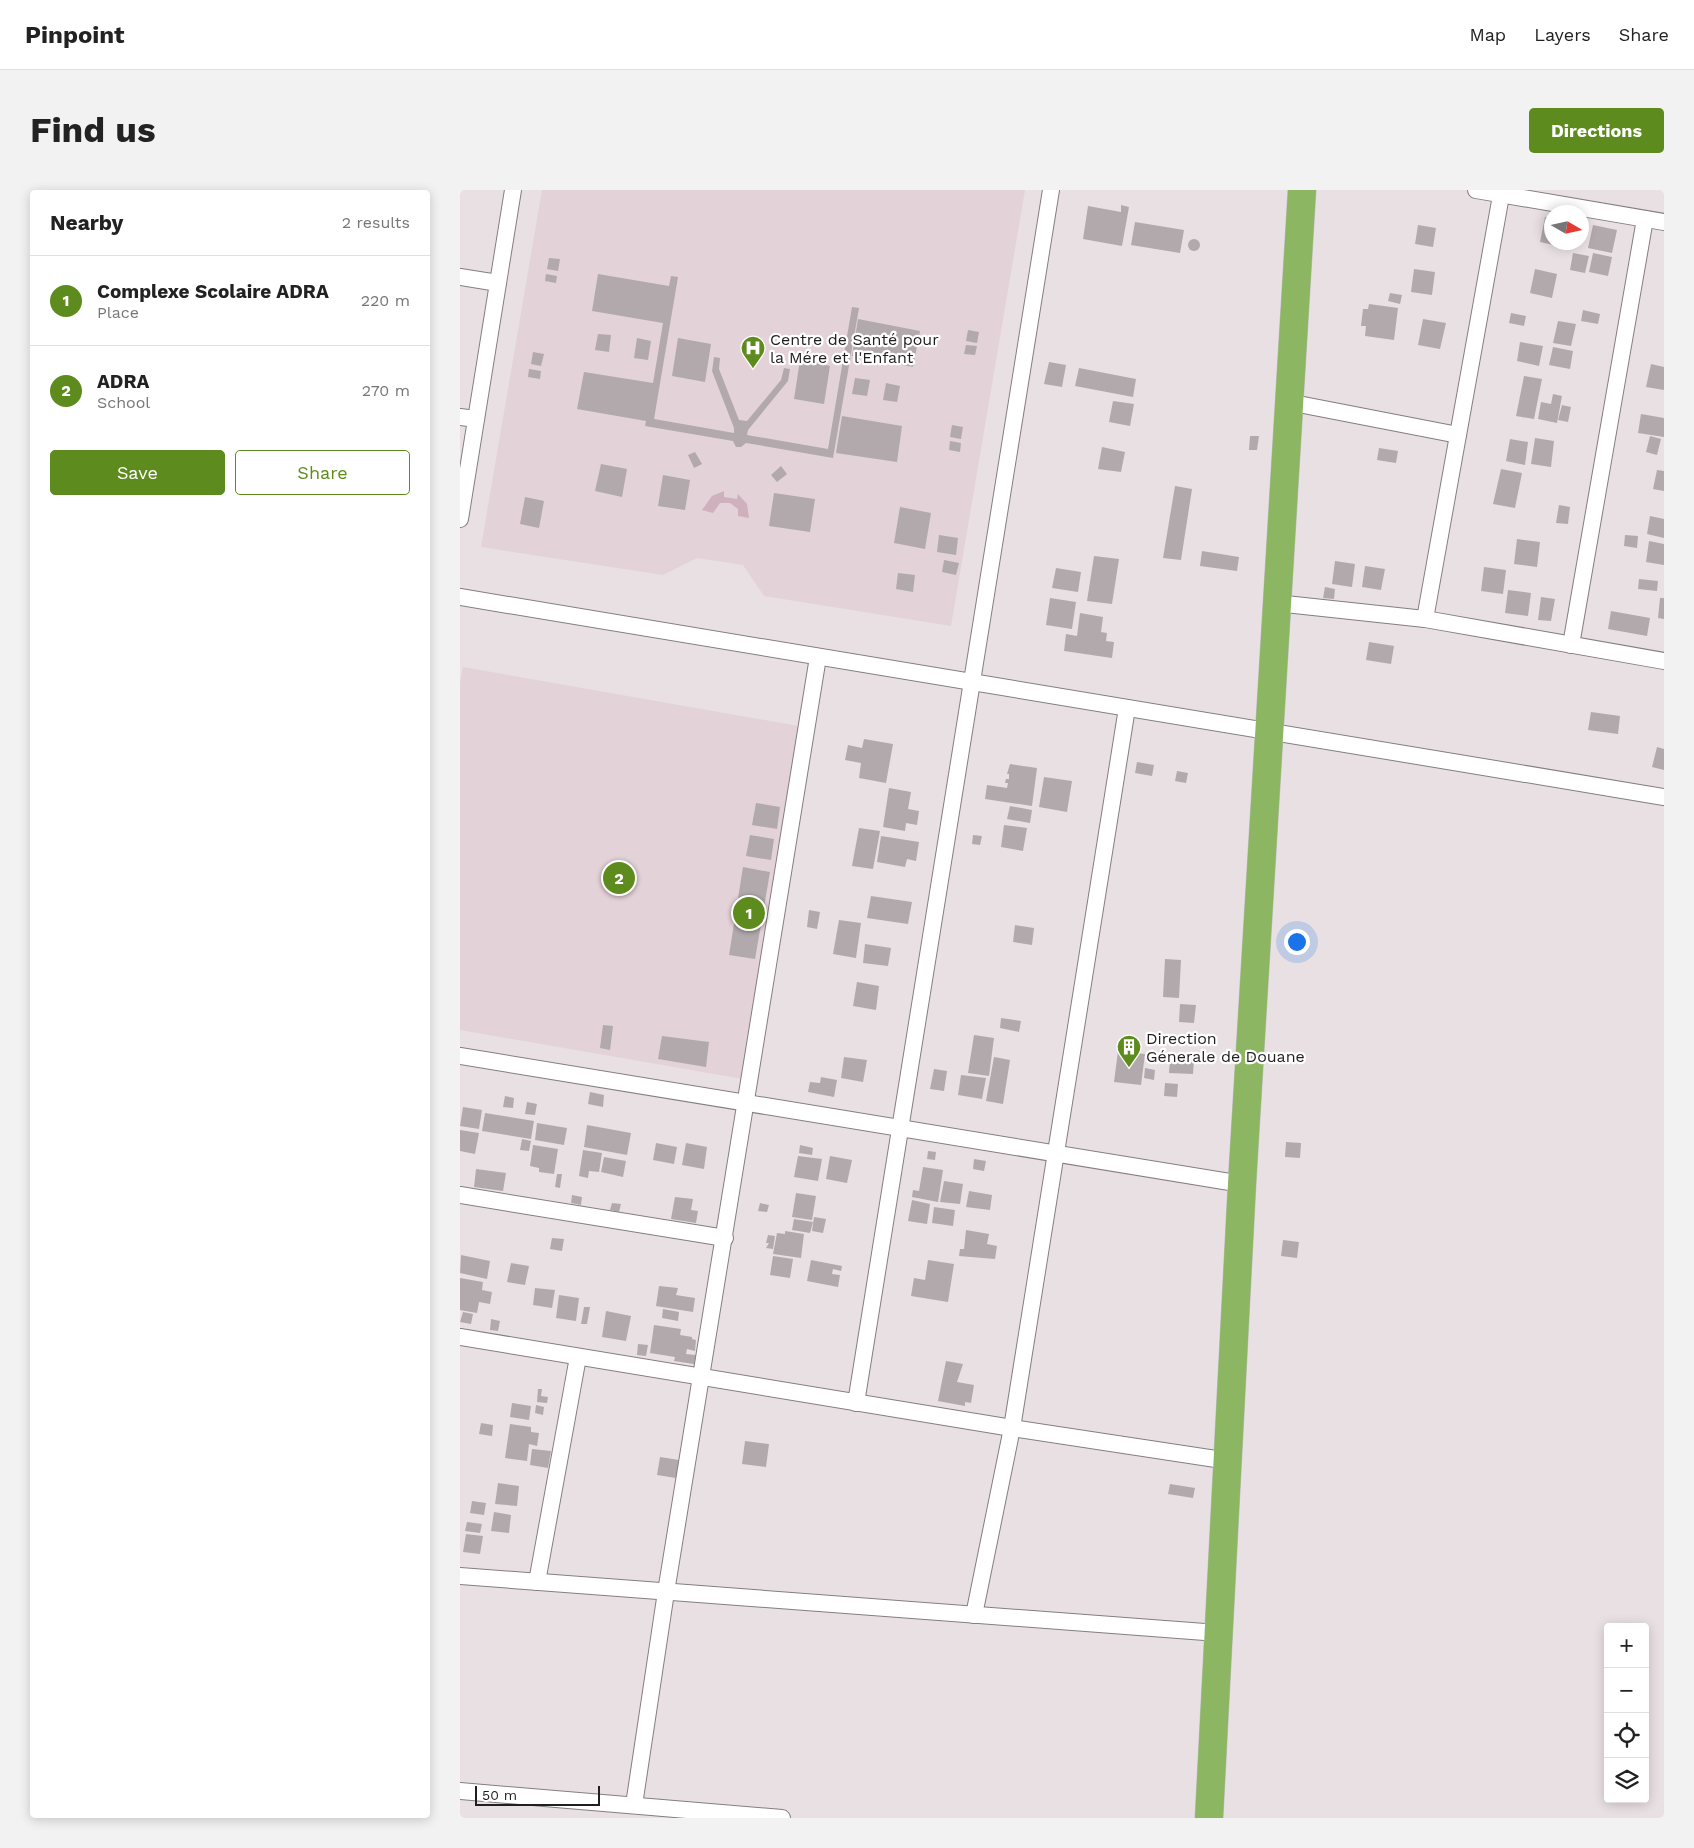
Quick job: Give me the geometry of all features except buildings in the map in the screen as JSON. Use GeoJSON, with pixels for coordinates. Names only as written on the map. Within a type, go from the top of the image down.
{"type":"FeatureCollection","features":[{"type":"Feature","properties":{"kind":"highway"},"geometry":{"type":"LineString","coordinates":[[1209,1818],[1242,1184],[1302,190]]}},
{"type":"Feature","properties":{"kind":"street"},"geometry":{"type":"LineString","coordinates":[[460,519],[468,418],[498,284],[513,190]]}},
{"type":"Feature","properties":{"kind":"street"},"geometry":{"type":"LineString","coordinates":[[856,1402],[1051,190]]}},
{"type":"Feature","properties":{"kind":"street"},"geometry":{"type":"LineString","coordinates":[[1476,190],[1502,192],[1664,222]]}},
{"type":"Feature","properties":{"kind":"street"},"geometry":{"type":"LineString","coordinates":[[1425,619],[1502,192]]}},
{"type":"Feature","properties":{"kind":"street"},"geometry":{"type":"LineString","coordinates":[[1571,645],[1645,219]]}},
{"type":"Feature","properties":{"kind":"street"},"geometry":{"type":"LineString","coordinates":[[460,277],[498,284]]}},
{"type":"Feature","properties":{"kind":"street"},"geometry":{"type":"LineString","coordinates":[[1288,402],[1458,435]]}},
{"type":"Feature","properties":{"kind":"street"},"geometry":{"type":"LineString","coordinates":[[460,597],[1664,797]]}},
{"type":"Feature","properties":{"kind":"street"},"geometry":{"type":"LineString","coordinates":[[1276,603],[1425,619],[1664,661]]}},
{"type":"Feature","properties":{"kind":"street"},"geometry":{"type":"LineString","coordinates":[[634,1805],[666,1592],[818,657]]}},
{"type":"Feature","properties":{"kind":"street"},"geometry":{"type":"LineString","coordinates":[[974,1615],[1012,1428],[1127,708]]}},
{"type":"Feature","properties":{"kind":"street"},"geometry":{"type":"LineString","coordinates":[[460,1056],[1056,1152],[1242,1184]]}},
{"type":"Feature","properties":{"kind":"street"},"geometry":{"type":"LineString","coordinates":[[460,1195],[725,1238]]}},
{"type":"Feature","properties":{"kind":"street"},"geometry":{"type":"LineString","coordinates":[[460,1337],[1012,1428],[1229,1461]]}},
{"type":"Feature","properties":{"kind":"street"},"geometry":{"type":"LineString","coordinates":[[537,1582],[578,1356]]}},
{"type":"Feature","properties":{"kind":"street"},"geometry":{"type":"LineString","coordinates":[[460,1576],[1218,1633]]}},
{"type":"Feature","properties":{"kind":"street"},"geometry":{"type":"LineString","coordinates":[[460,1791],[782,1818]]}},
{"type":"Feature","properties":{"kind":"shaded area","name":"Centre de Santé pour la Mére et l'Enfant"},"geometry":{"type":"Polygon","coordinates":[[[542,190],[1025,190],[951,626],[764,596],[743,565],[697,558],[663,575],[481,547],[542,190]]]}},
{"type":"Feature","properties":{"kind":"shaded area"},"geometry":{"type":"Polygon","coordinates":[[[724,491],[724,497],[737,499],[738,494],[747,504],[749,518],[738,516],[738,509],[730,503],[720,503],[713,513],[702,510],[712,496],[724,491]]]}},
{"type":"Feature","properties":{"kind":"shaded area"},"geometry":{"type":"Polygon","coordinates":[[[463,667],[804,727],[743,1079],[460,1030],[460,683],[463,667]]]}},
{"type":"Feature","properties":{"kind":"place","name":"Centre de Santé pour la Mére et l'Enfant"},"geometry":{"type":"Point","coordinates":[753,369]}},
{"type":"Feature","properties":{"kind":"place","name":"ADRA"},"geometry":{"type":"Point","coordinates":[619,878]}},
{"type":"Feature","properties":{"kind":"place","name":"Complexe Scolaire ADRA"},"geometry":{"type":"Point","coordinates":[749,913]}},
{"type":"Feature","properties":{"kind":"place","name":"Direction Génerale de Douane"},"geometry":{"type":"Point","coordinates":[1129,1068]}}]}
